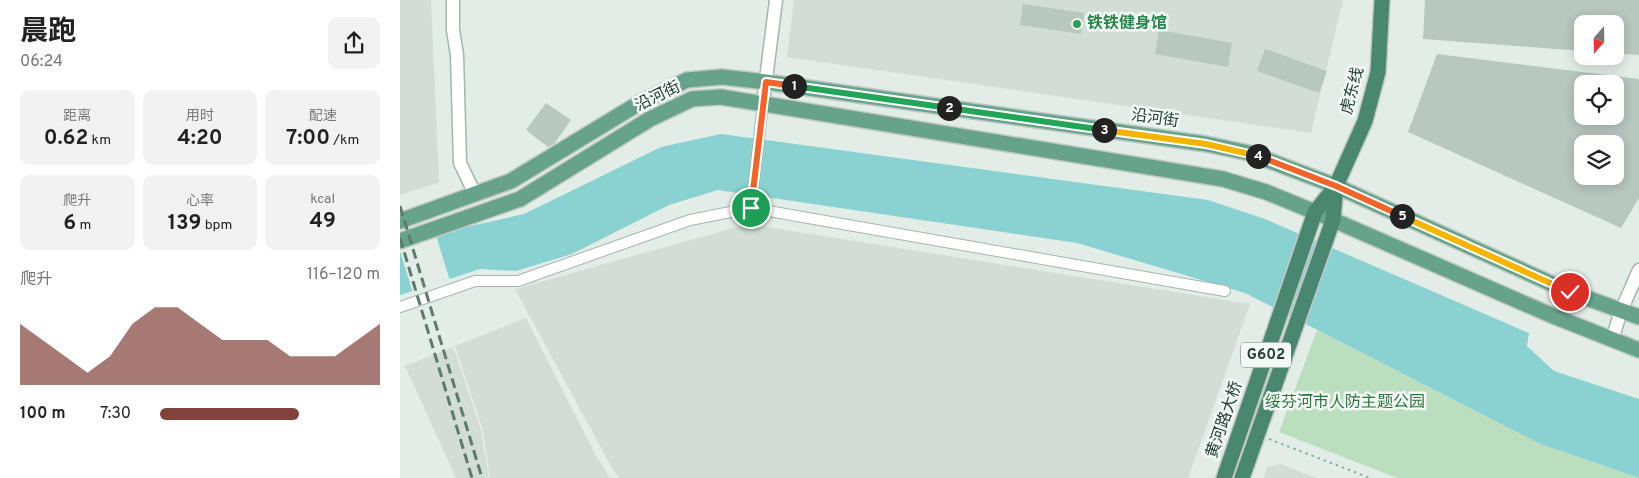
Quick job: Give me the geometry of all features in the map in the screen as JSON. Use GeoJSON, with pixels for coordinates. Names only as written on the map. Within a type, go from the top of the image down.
{"type":"FeatureCollection","features":[{"type":"Feature","properties":{"kind":"highway","name":"虎东线"},"geometry":{"type":"LineString","coordinates":[[1336,186],[1365,121],[1378,72],[1382,0]]}},
{"type":"Feature","properties":{"kind":"highway","name":"G602"},"geometry":{"type":"LineString","coordinates":[[1315,212],[1336,186]]}},
{"type":"Feature","properties":{"kind":"highway","name":"G602"},"geometry":{"type":"LineString","coordinates":[[1242,478],[1333,220],[1336,186]]}},
{"type":"Feature","properties":{"kind":"highway","name":"黄河路大桥"},"geometry":{"type":"LineString","coordinates":[[1224,478],[1315,212]]}},
{"type":"Feature","properties":{"kind":"main road","name":"沿河街"},"geometry":{"type":"LineString","coordinates":[[400,221],[511,181],[641,102],[687,80],[722,77],[1206,144],[1249,153],[1336,186],[1570,292],[1639,317]]}},
{"type":"Feature","properties":{"kind":"main road","name":"沿河街"},"geometry":{"type":"LineString","coordinates":[[400,241],[520,199],[650,119],[692,99],[721,97],[1223,179],[1259,190],[1315,212],[1535,308],[1639,350]]}},
{"type":"Feature","properties":{"kind":"street"},"geometry":{"type":"LineString","coordinates":[[453,0],[453,30],[457,55],[460,163],[475,194]]}},
{"type":"Feature","properties":{"kind":"street"},"geometry":{"type":"LineString","coordinates":[[751,208],[776,0]]}},
{"type":"Feature","properties":{"kind":"street"},"geometry":{"type":"LineString","coordinates":[[400,307],[475,281],[518,281],[690,220],[751,208],[1226,291]]}},
{"type":"Feature","properties":{"kind":"street"},"geometry":{"type":"LineString","coordinates":[[1612,340],[1621,311],[1639,270]]}},
{"type":"Feature","properties":{"kind":"path"},"geometry":{"type":"LineString","coordinates":[[1258,435],[1370,478]]}},
{"type":"Feature","properties":{"kind":"shaded area"},"geometry":{"type":"Polygon","coordinates":[[[400,0],[431,0],[439,183],[400,195],[400,0]]]}},
{"type":"Feature","properties":{"kind":"shaded area"},"geometry":{"type":"Polygon","coordinates":[[[794,0],[1343,0],[1311,133],[787,57],[794,0]]]}},
{"type":"Feature","properties":{"kind":"shaded area"},"geometry":{"type":"Polygon","coordinates":[[[748,224],[1250,304],[1188,478],[619,478],[515,289],[748,224]]]}},
{"type":"Feature","properties":{"kind":"shaded area"},"geometry":{"type":"Polygon","coordinates":[[[526,318],[597,458],[610,478],[490,478],[483,430],[455,346],[526,318]]]}},
{"type":"Feature","properties":{"kind":"shaded area"},"geometry":{"type":"Polygon","coordinates":[[[453,347],[481,431],[489,478],[456,478],[405,366],[453,347]]]}},
{"type":"Feature","properties":{"kind":"shaded area"},"geometry":{"type":"Polygon","coordinates":[[[1280,464],[1317,478],[1264,478],[1267,467],[1280,464]]]}},
{"type":"Feature","properties":{"kind":"green space","name":"绥芬河市人防主题公园"},"geometry":{"type":"Polygon","coordinates":[[[1317,330],[1538,443],[1639,478],[1397,478],[1279,432],[1317,330]]]}},
{"type":"Feature","properties":{"kind":"water"},"geometry":{"type":"Polygon","coordinates":[[[721,134],[1208,200],[1265,219],[1529,333],[1527,346],[1554,371],[1639,399],[1639,478],[1538,443],[1245,293],[1077,243],[718,190],[669,205],[572,254],[516,271],[480,269],[400,295],[400,246],[439,233],[524,214],[661,147],[721,134]]]}},
{"type":"Feature","properties":{"kind":"pier"},"geometry":{"type":"Polygon","coordinates":[[[435,232],[450,281],[413,293],[400,251],[400,244],[435,232]]]}},
{"type":"Feature","properties":{"kind":"building"},"geometry":{"type":"Polygon","coordinates":[[[1425,0],[1639,0],[1639,55],[1624,54],[1624,15],[1574,15],[1574,50],[1423,39],[1425,0]]]}},
{"type":"Feature","properties":{"kind":"building"},"geometry":{"type":"Polygon","coordinates":[[[1023,4],[1084,13],[1081,34],[1020,25],[1023,4]]]}},
{"type":"Feature","properties":{"kind":"building"},"geometry":{"type":"Polygon","coordinates":[[[1159,30],[1232,43],[1228,67],[1155,54],[1159,30]]]}},
{"type":"Feature","properties":{"kind":"building"},"geometry":{"type":"Polygon","coordinates":[[[1265,49],[1327,71],[1319,93],[1257,71],[1265,49]]]}},
{"type":"Feature","properties":{"kind":"building"},"geometry":{"type":"Polygon","coordinates":[[[1437,54],[1607,75],[1574,75],[1574,125],[1624,125],[1624,77],[1639,79],[1639,198],[1621,228],[1408,132],[1437,54]]]}},
{"type":"Feature","properties":{"kind":"building"},"geometry":{"type":"Polygon","coordinates":[[[546,103],[571,120],[554,144],[548,147],[526,130],[546,103]]]}},
{"type":"Feature","properties":{"kind":"railway"},"geometry":{"type":"LineString","coordinates":[[400,206],[482,478]]}},
{"type":"Feature","properties":{"kind":"railway"},"geometry":{"type":"LineString","coordinates":[[400,238],[472,478]]}},
{"type":"Feature","properties":{"kind":"place","name":"铁铁健身馆"},"geometry":{"type":"Point","coordinates":[1077,24]}},
{"type":"Feature","properties":{"kind":"route"},"geometry":{"type":"LineString","coordinates":[[751,208],[766,82],[1206,144],[1249,153],[1336,186],[1570,292]]}}]}
